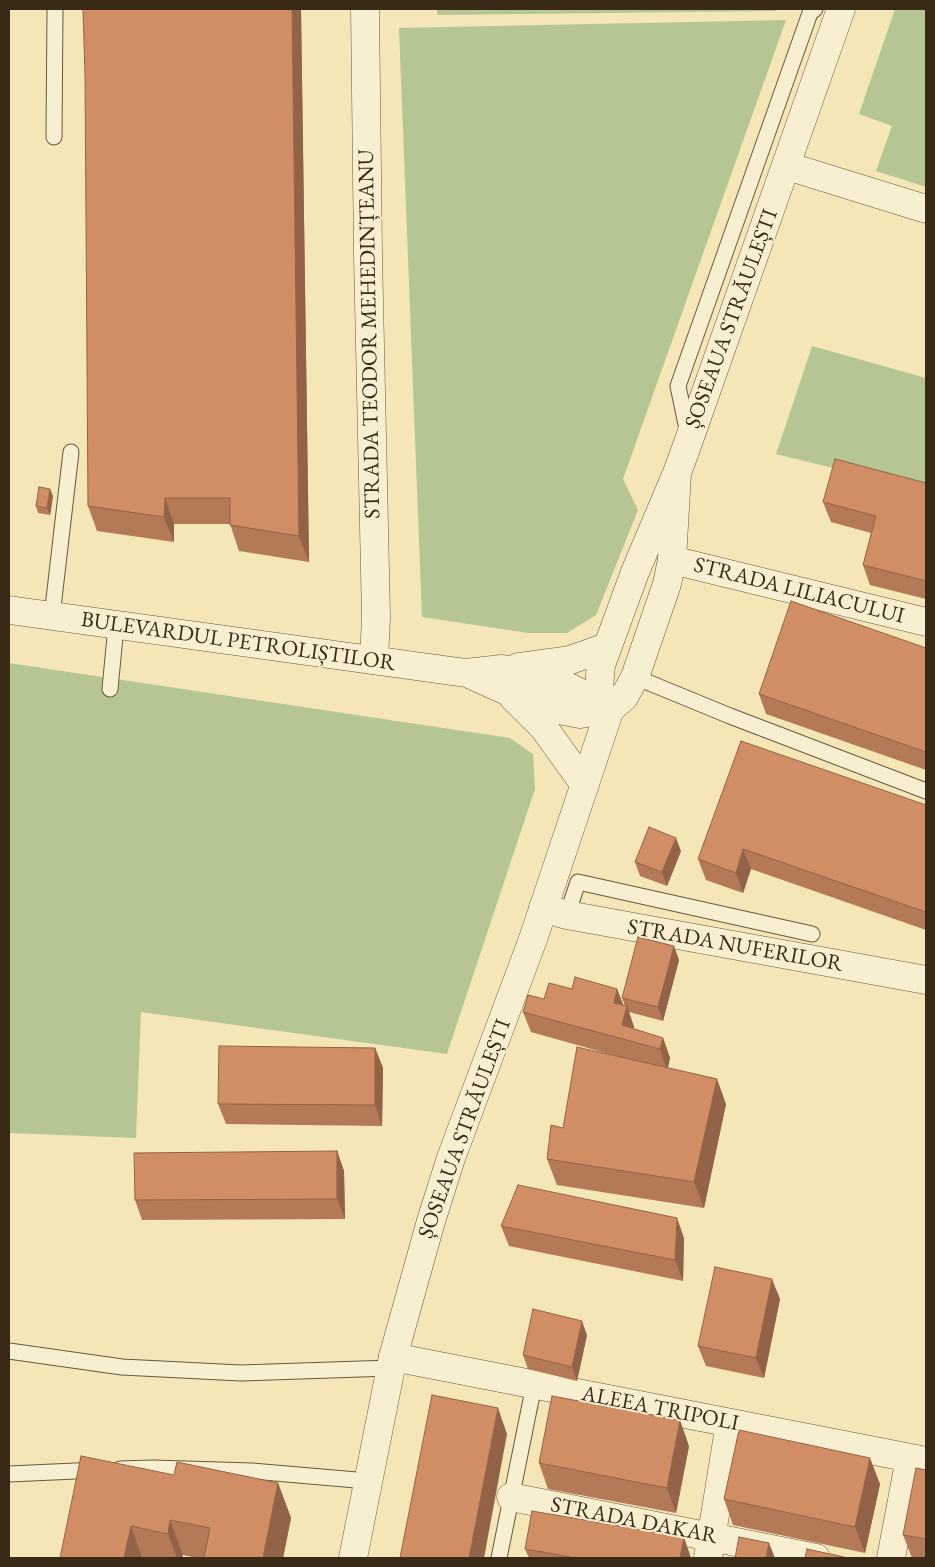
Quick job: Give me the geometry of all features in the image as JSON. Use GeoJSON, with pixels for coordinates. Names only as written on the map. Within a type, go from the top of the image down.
{"type":"FeatureCollection","features":[{"type":"Feature","properties":{"kind":"street","name":"STRADA TEODOR MEHEDINȚEANU"},"geometry":{"type":"LineString","coordinates":[[365,9],[375,607],[374,660]]}},
{"type":"Feature","properties":{"kind":"street","name":"ȘOSEAUA STRĂULEȘTI"},"geometry":{"type":"LineString","coordinates":[[610,710],[599,687],[601,665],[635,572],[677,473],[841,9]]}},
{"type":"Feature","properties":{"kind":"street"},"geometry":{"type":"LineString","coordinates":[[787,166],[926,209]]}},
{"type":"Feature","properties":{"kind":"street","name":"ȘOSEAUA STRĂULEȘTI"},"geometry":{"type":"LineString","coordinates":[[353,1558],[392,1362],[423,1249],[451,1158],[517,987],[555,912],[585,785],[610,710],[624,697],[635,677],[667,584],[672,560],[677,473]]}},
{"type":"Feature","properties":{"kind":"street","name":"STRADA LILIACULUI"},"geometry":{"type":"LineString","coordinates":[[672,560],[926,622]]}},
{"type":"Feature","properties":{"kind":"street","name":"BULEVARDUL PETROLIȘTILOR"},"geometry":{"type":"LineString","coordinates":[[9,610],[505,680],[543,677],[571,688],[610,710]]}},
{"type":"Feature","properties":{"kind":"street"},"geometry":{"type":"LineString","coordinates":[[585,785],[544,728],[505,680],[607,647]]}},
{"type":"Feature","properties":{"kind":"street","name":"STRADA NUFERILOR"},"geometry":{"type":"LineString","coordinates":[[555,912],[926,980]]}},
{"type":"Feature","properties":{"kind":"street","name":"ALEEA TRIPOLI"},"geometry":{"type":"LineString","coordinates":[[392,1362],[534,1385],[918,1460]]}},
{"type":"Feature","properties":{"kind":"street"},"geometry":{"type":"LineString","coordinates":[[710,1547],[730,1423]]}},
{"type":"Feature","properties":{"kind":"street"},"geometry":{"type":"LineString","coordinates":[[891,1558],[918,1460]]}},
{"type":"Feature","properties":{"kind":"street","name":"STRADA DAKAR"},"geometry":{"type":"LineString","coordinates":[[511,1496],[710,1547],[816,1558]]}},
{"type":"Feature","properties":{"kind":"lane"},"geometry":{"type":"LineString","coordinates":[[54,138],[55,9]]}},
{"type":"Feature","properties":{"kind":"lane"},"geometry":{"type":"LineString","coordinates":[[689,440],[678,386],[810,13],[814,9]]}},
{"type":"Feature","properties":{"kind":"lane"},"geometry":{"type":"LineString","coordinates":[[52,616],[71,452]]}},
{"type":"Feature","properties":{"kind":"lane"},"geometry":{"type":"LineString","coordinates":[[110,689],[116,626]]}},
{"type":"Feature","properties":{"kind":"lane"},"geometry":{"type":"LineString","coordinates":[[635,677],[730,716],[926,791]]}},
{"type":"Feature","properties":{"kind":"lane"},"geometry":{"type":"LineString","coordinates":[[555,912],[578,882],[812,934]]}},
{"type":"Feature","properties":{"kind":"lane"},"geometry":{"type":"LineString","coordinates":[[9,1351],[122,1367],[241,1372],[392,1362]]}},
{"type":"Feature","properties":{"kind":"lane"},"geometry":{"type":"LineString","coordinates":[[499,1558],[534,1385]]}},
{"type":"Feature","properties":{"kind":"lane"},"geometry":{"type":"LineString","coordinates":[[9,1474],[153,1468],[252,1471],[368,1480]]}},
{"type":"Feature","properties":{"kind":"green space"},"geometry":{"type":"Polygon","coordinates":[[[437,9],[777,9],[776,11],[437,15],[437,9]]]}},
{"type":"Feature","properties":{"kind":"green space"},"geometry":{"type":"Polygon","coordinates":[[[895,9],[926,9],[926,187],[876,171],[892,126],[859,114],[895,9]]]}},
{"type":"Feature","properties":{"kind":"green space"},"geometry":{"type":"Polygon","coordinates":[[[786,20],[623,479],[638,510],[596,615],[567,633],[528,633],[422,617],[399,28],[786,20]]]}},
{"type":"Feature","properties":{"kind":"green space"},"geometry":{"type":"Polygon","coordinates":[[[812,346],[926,378],[926,491],[776,454],[812,346]]]}},
{"type":"Feature","properties":{"kind":"green space"},"geometry":{"type":"Polygon","coordinates":[[[9,663],[510,738],[533,754],[535,789],[447,1054],[141,1012],[136,1138],[9,1133],[9,663]]]}},
{"type":"Feature","properties":{"kind":"building"},"geometry":{"type":"Polygon","coordinates":[[[83,9],[292,9],[299,536],[230,525],[230,498],[165,498],[164,517],[88,506],[83,9]]]}},
{"type":"Feature","properties":{"kind":"building"},"geometry":{"type":"Polygon","coordinates":[[[835,459],[926,483],[926,581],[863,565],[876,516],[823,502],[835,459]]]}},
{"type":"Feature","properties":{"kind":"building"},"geometry":{"type":"Polygon","coordinates":[[[39,487],[50,489],[47,508],[36,506],[39,487]]]}},
{"type":"Feature","properties":{"kind":"building"},"geometry":{"type":"Polygon","coordinates":[[[791,601],[926,648],[926,752],[759,694],[791,601]]]}},
{"type":"Feature","properties":{"kind":"building"},"geometry":{"type":"Polygon","coordinates":[[[741,741],[926,805],[926,912],[743,849],[736,873],[698,859],[741,741]]]}},
{"type":"Feature","properties":{"kind":"building"},"geometry":{"type":"Polygon","coordinates":[[[649,827],[676,838],[662,872],[635,862],[649,827]]]}},
{"type":"Feature","properties":{"kind":"building"},"geometry":{"type":"Polygon","coordinates":[[[638,937],[674,946],[658,1007],[622,998],[638,937]]]}},
{"type":"Feature","properties":{"kind":"building"},"geometry":{"type":"Polygon","coordinates":[[[575,977],[617,989],[614,1003],[627,1006],[622,1025],[663,1038],[660,1049],[523,1012],[528,995],[544,999],[549,983],[572,989],[575,977]]]}},
{"type":"Feature","properties":{"kind":"building"},"geometry":{"type":"Polygon","coordinates":[[[219,1046],[375,1048],[375,1105],[218,1104],[219,1046]]]}},
{"type":"Feature","properties":{"kind":"building"},"geometry":{"type":"Polygon","coordinates":[[[577,1047],[717,1079],[694,1182],[547,1159],[551,1125],[563,1128],[577,1047]]]}},
{"type":"Feature","properties":{"kind":"building"},"geometry":{"type":"Polygon","coordinates":[[[337,1151],[337,1199],[135,1200],[134,1153],[337,1151]]]}},
{"type":"Feature","properties":{"kind":"building"},"geometry":{"type":"Polygon","coordinates":[[[518,1185],[677,1218],[675,1260],[501,1226],[518,1185]]]}},
{"type":"Feature","properties":{"kind":"building"},"geometry":{"type":"Polygon","coordinates":[[[715,1267],[772,1279],[756,1358],[698,1346],[715,1267]]]}},
{"type":"Feature","properties":{"kind":"building"},"geometry":{"type":"Polygon","coordinates":[[[533,1309],[582,1321],[572,1367],[523,1355],[533,1309]]]}},
{"type":"Feature","properties":{"kind":"building"},"geometry":{"type":"Polygon","coordinates":[[[432,1395],[498,1408],[469,1558],[400,1558],[432,1395]]]}},
{"type":"Feature","properties":{"kind":"building"},"geometry":{"type":"Polygon","coordinates":[[[552,1396],[680,1420],[667,1488],[539,1463],[552,1396]]]}},
{"type":"Feature","properties":{"kind":"building"},"geometry":{"type":"Polygon","coordinates":[[[739,1430],[870,1458],[855,1527],[724,1499],[739,1430]]]}},
{"type":"Feature","properties":{"kind":"building"},"geometry":{"type":"Polygon","coordinates":[[[81,1456],[174,1475],[177,1462],[278,1483],[263,1558],[204,1558],[210,1528],[170,1520],[168,1534],[131,1526],[124,1558],[60,1558],[81,1456]]]}},
{"type":"Feature","properties":{"kind":"building"},"geometry":{"type":"Polygon","coordinates":[[[916,1468],[926,1470],[926,1539],[903,1535],[916,1468]]]}},
{"type":"Feature","properties":{"kind":"building"},"geometry":{"type":"Polygon","coordinates":[[[532,1511],[684,1537],[680,1558],[576,1558],[525,1549],[532,1511]]]}},
{"type":"Feature","properties":{"kind":"building"},"geometry":{"type":"Polygon","coordinates":[[[739,1537],[769,1543],[766,1558],[735,1558],[739,1537]]]}},
{"type":"Feature","properties":{"kind":"building"},"geometry":{"type":"Polygon","coordinates":[[[807,1549],[844,1557],[805,1558],[807,1549]]]}}]}
